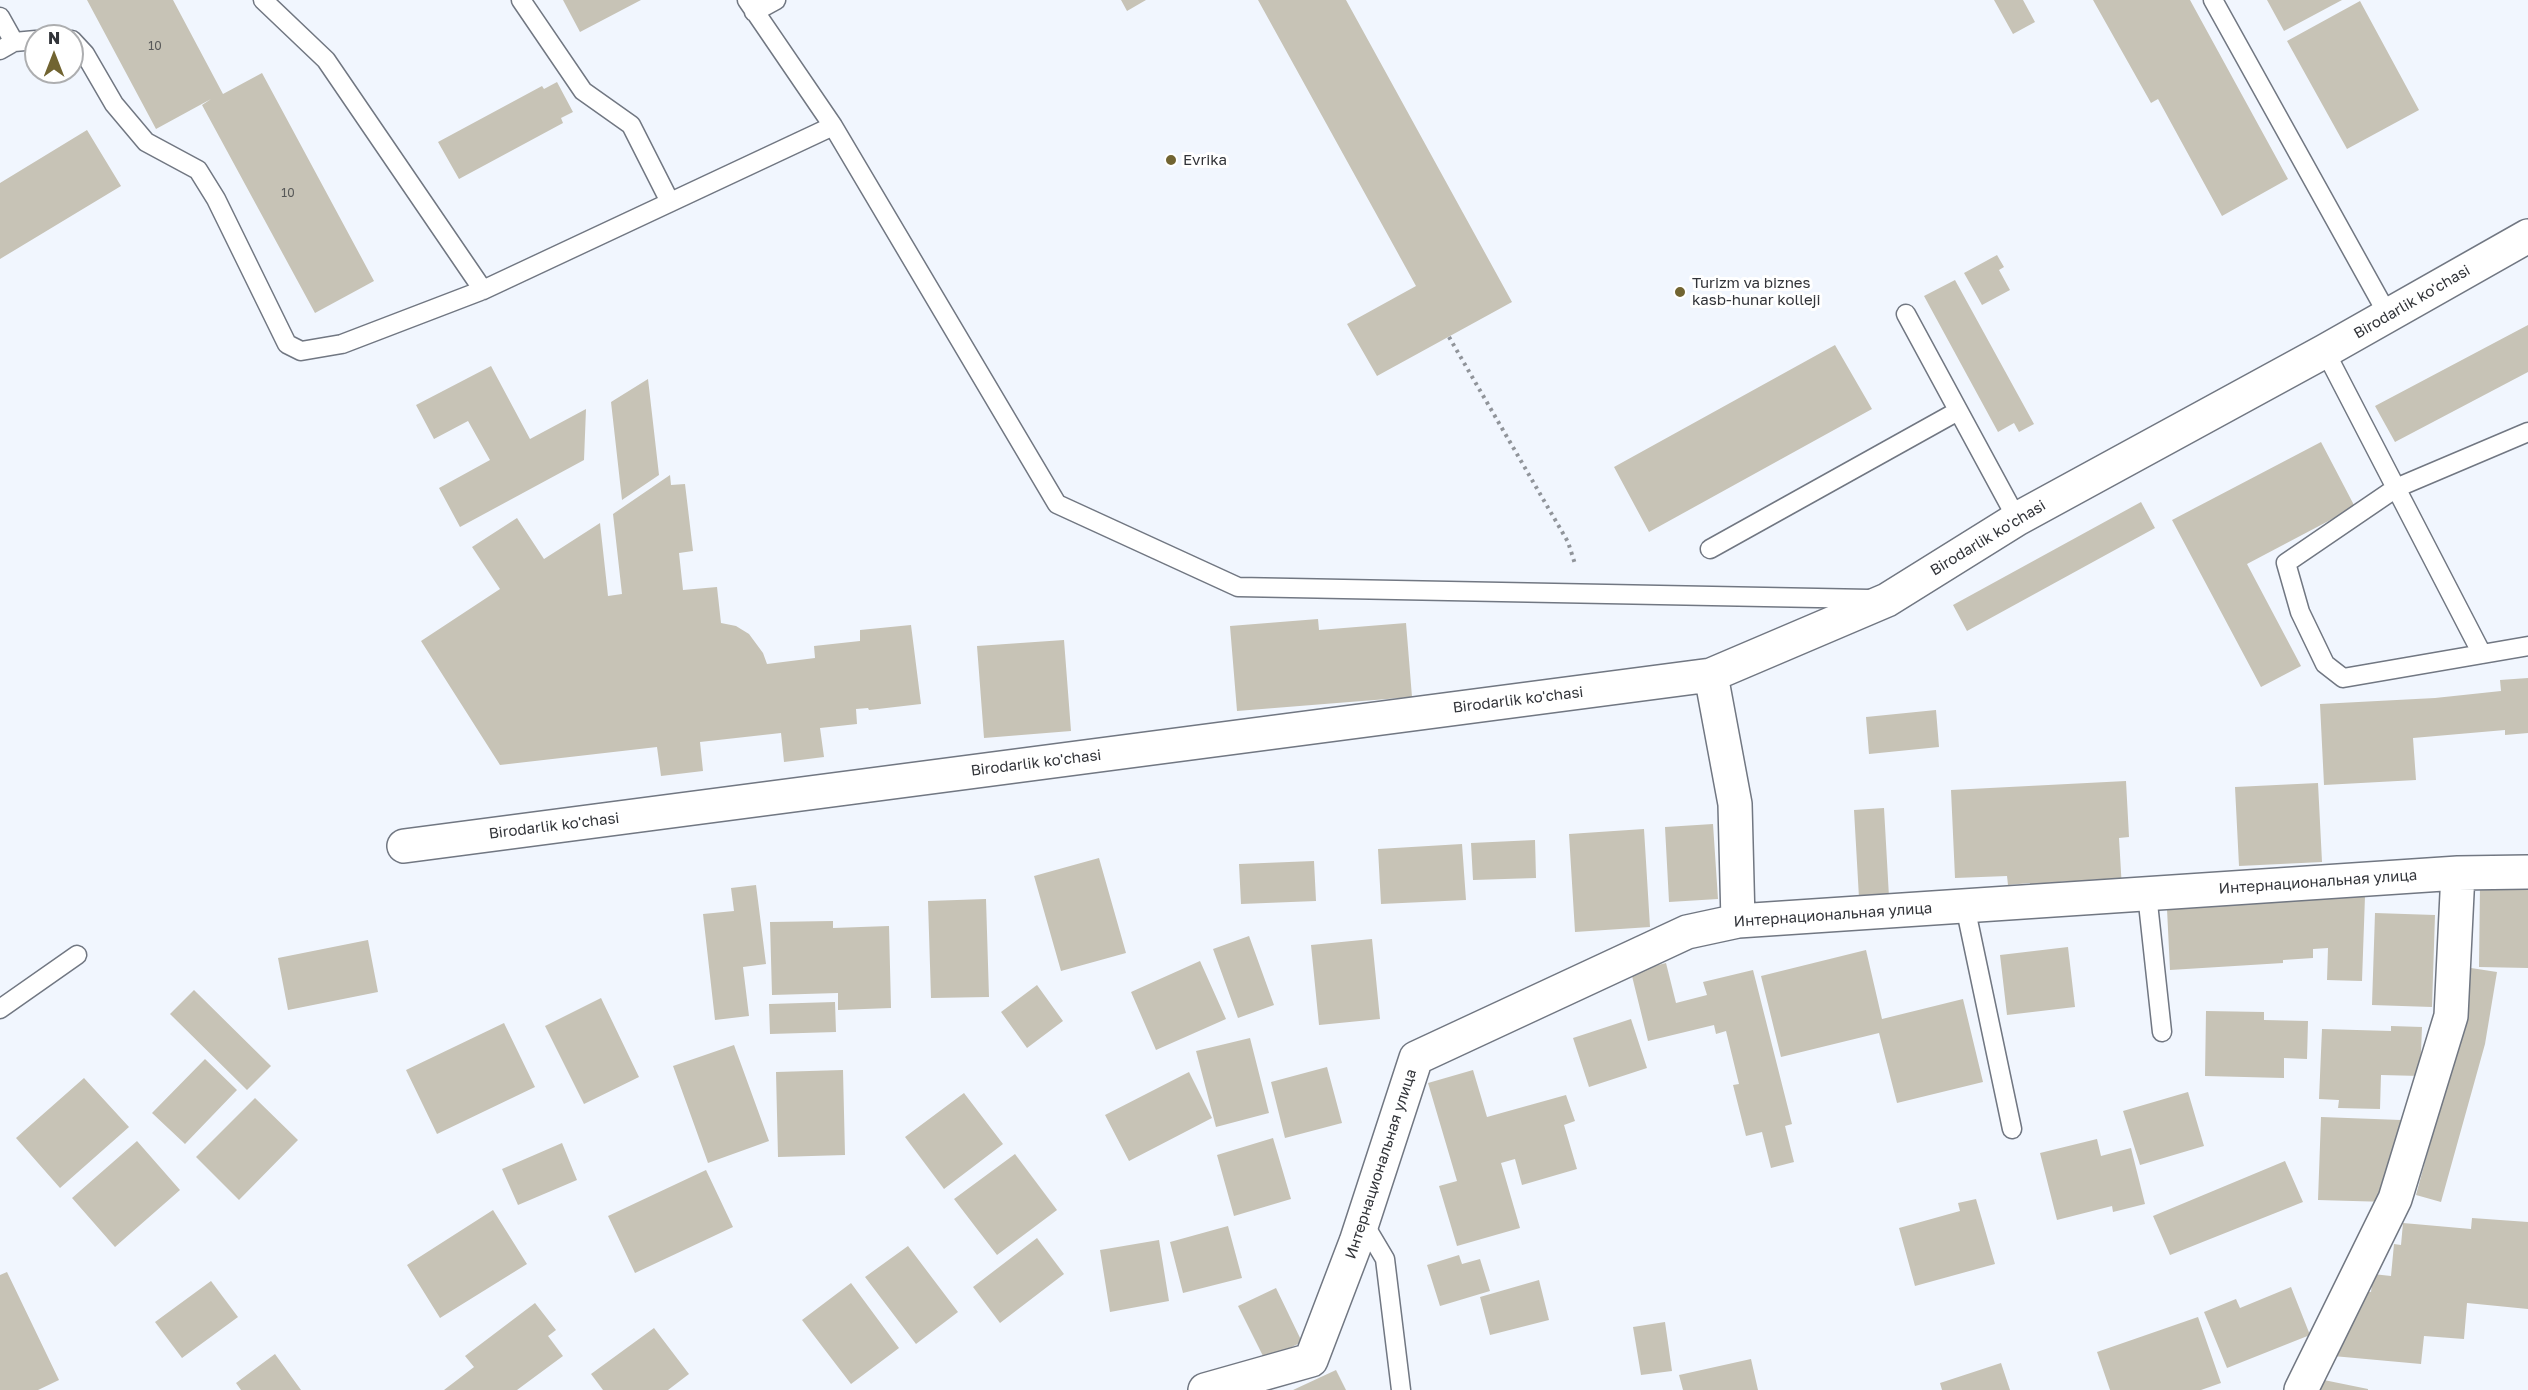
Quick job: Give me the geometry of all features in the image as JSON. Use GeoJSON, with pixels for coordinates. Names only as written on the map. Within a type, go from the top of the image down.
{"type":"FeatureCollection","features":[{"type":"Feature","properties":{"kind":"street","name":"Birodarlik ko'chasi"},"geometry":{"type":"LineString","coordinates":[[404,846],[1710,675],[1887,600],[2017,519],[2325,351],[2528,236]]}},
{"type":"Feature","properties":{"kind":"street"},"geometry":{"type":"LineString","coordinates":[[1710,675],[1735,804],[1738,921]]}},
{"type":"Feature","properties":{"kind":"street","name":"Интернациональная улица"},"geometry":{"type":"LineString","coordinates":[[1205,1390],[1311,1360],[1363,1222],[1416,1058],[1687,932],[1738,921],[2458,873],[2528,872]]}},
{"type":"Feature","properties":{"kind":"street"},"geometry":{"type":"LineString","coordinates":[[2301,1390],[2395,1199],[2451,1016],[2458,873]]}},
{"type":"Feature","properties":{"kind":"lane"},"geometry":{"type":"LineString","coordinates":[[263,0],[326,60],[483,290]]}},
{"type":"Feature","properties":{"kind":"lane"},"geometry":{"type":"LineString","coordinates":[[520,0],[583,91],[631,125],[670,202]]}},
{"type":"Feature","properties":{"kind":"lane"},"geometry":{"type":"LineString","coordinates":[[776,0],[751,6],[833,126],[1057,504],[1238,587],[1887,600]]}},
{"type":"Feature","properties":{"kind":"lane"},"geometry":{"type":"LineString","coordinates":[[2213,0],[2388,315]]}},
{"type":"Feature","properties":{"kind":"lane"},"geometry":{"type":"LineString","coordinates":[[0,16],[7,46],[24,42]]}},
{"type":"Feature","properties":{"kind":"lane"},"geometry":{"type":"LineString","coordinates":[[84,53],[114,104],[146,142],[198,170],[216,199],[286,344],[301,351],[342,344],[483,290],[833,126]]}},
{"type":"Feature","properties":{"kind":"lane"},"geometry":{"type":"LineString","coordinates":[[1906,314],[2017,519]]}},
{"type":"Feature","properties":{"kind":"lane"},"geometry":{"type":"LineString","coordinates":[[2325,351],[2482,654]]}},
{"type":"Feature","properties":{"kind":"lane"},"geometry":{"type":"LineString","coordinates":[[1710,549],[1958,411]]}},
{"type":"Feature","properties":{"kind":"lane"},"geometry":{"type":"LineString","coordinates":[[2528,432],[2396,489],[2286,563],[2300,612],[2325,664],[2343,678],[2528,646]]}},
{"type":"Feature","properties":{"kind":"lane"},"geometry":{"type":"LineString","coordinates":[[2147,894],[2162,1032]]}},
{"type":"Feature","properties":{"kind":"lane"},"geometry":{"type":"LineString","coordinates":[[1965,906],[2012,1129]]}},
{"type":"Feature","properties":{"kind":"lane"},"geometry":{"type":"LineString","coordinates":[[0,1009],[77,955]]}},
{"type":"Feature","properties":{"kind":"lane"},"geometry":{"type":"LineString","coordinates":[[1363,1222],[1385,1259],[1401,1390]]}},
{"type":"Feature","properties":{"kind":"path"},"geometry":{"type":"LineString","coordinates":[[1449,337],[1568,542],[1586,595]]}},
{"type":"Feature","properties":{"kind":"building"},"geometry":{"type":"Polygon","coordinates":[[[87,0],[173,0],[223,94],[262,73],[374,281],[315,313],[202,105],[211,99],[156,129],[87,0]]]}},
{"type":"Feature","properties":{"kind":"building"},"geometry":{"type":"Polygon","coordinates":[[[563,0],[641,0],[580,32],[563,0]]]}},
{"type":"Feature","properties":{"kind":"building"},"geometry":{"type":"Polygon","coordinates":[[[1121,0],[1146,0],[1127,11],[1121,0]]]}},
{"type":"Feature","properties":{"kind":"building"},"geometry":{"type":"Polygon","coordinates":[[[1258,0],[1346,0],[1512,302],[1377,376],[1347,324],[1416,286],[1258,0]]]}},
{"type":"Feature","properties":{"kind":"building"},"geometry":{"type":"Polygon","coordinates":[[[1994,0],[2023,0],[2035,22],[2013,34],[1994,0]]]}},
{"type":"Feature","properties":{"kind":"building"},"geometry":{"type":"Polygon","coordinates":[[[2093,0],[2190,0],[2288,179],[2222,216],[2158,99],[2151,103],[2093,0]]]}},
{"type":"Feature","properties":{"kind":"building"},"geometry":{"type":"Polygon","coordinates":[[[2267,0],[2342,0],[2284,31],[2267,0]]]}},
{"type":"Feature","properties":{"kind":"building"},"geometry":{"type":"Polygon","coordinates":[[[2360,1],[2419,110],[2347,149],[2287,41],[2360,1]]]}},
{"type":"Feature","properties":{"kind":"building"},"geometry":{"type":"Polygon","coordinates":[[[557,82],[573,112],[561,118],[563,123],[459,179],[438,142],[542,86],[544,89],[557,82]]]}},
{"type":"Feature","properties":{"kind":"building"},"geometry":{"type":"Polygon","coordinates":[[[87,130],[121,186],[0,259],[0,183],[87,130]]]}},
{"type":"Feature","properties":{"kind":"building"},"geometry":{"type":"Polygon","coordinates":[[[1997,255],[2004,267],[1999,270],[2010,290],[1982,305],[1964,273],[1997,255]]]}},
{"type":"Feature","properties":{"kind":"building"},"geometry":{"type":"Polygon","coordinates":[[[1955,280],[2034,424],[2019,432],[2014,423],[1998,432],[1924,296],[1955,280]]]}},
{"type":"Feature","properties":{"kind":"building"},"geometry":{"type":"Polygon","coordinates":[[[2528,325],[2528,372],[2395,442],[2375,406],[2528,325]]]}},
{"type":"Feature","properties":{"kind":"building"},"geometry":{"type":"Polygon","coordinates":[[[1835,345],[1872,409],[1649,532],[1614,467],[1835,345]]]}},
{"type":"Feature","properties":{"kind":"building"},"geometry":{"type":"Polygon","coordinates":[[[491,366],[530,439],[586,409],[584,460],[460,527],[439,488],[490,460],[468,421],[434,439],[416,405],[491,366]]]}},
{"type":"Feature","properties":{"kind":"building"},"geometry":{"type":"Polygon","coordinates":[[[648,379],[659,475],[622,500],[611,402],[648,379]]]}},
{"type":"Feature","properties":{"kind":"building"},"geometry":{"type":"Polygon","coordinates":[[[2321,442],[2355,507],[2247,564],[2301,666],[2261,687],[2172,520],[2321,442]]]}},
{"type":"Feature","properties":{"kind":"building"},"geometry":{"type":"Polygon","coordinates":[[[670,475],[671,485],[685,484],[693,551],[679,553],[683,590],[717,587],[721,623],[736,626],[749,634],[763,653],[767,664],[815,658],[814,646],[860,641],[860,630],[911,625],[921,704],[869,710],[868,708],[856,709],[857,724],[820,728],[824,757],[784,762],[781,733],[700,742],[703,771],[661,776],[657,747],[500,765],[421,641],[500,589],[472,547],[517,518],[544,559],[600,523],[608,596],[622,594],[613,514],[670,475]]]}},
{"type":"Feature","properties":{"kind":"building"},"geometry":{"type":"Polygon","coordinates":[[[2141,502],[2155,528],[1967,631],[1953,605],[2141,502]]]}},
{"type":"Feature","properties":{"kind":"building"},"geometry":{"type":"Polygon","coordinates":[[[1318,619],[1319,630],[1406,623],[1412,697],[1237,711],[1230,626],[1318,619]]]}},
{"type":"Feature","properties":{"kind":"building"},"geometry":{"type":"Polygon","coordinates":[[[1064,640],[1071,731],[984,738],[977,646],[1064,640]]]}},
{"type":"Feature","properties":{"kind":"building"},"geometry":{"type":"Polygon","coordinates":[[[2528,678],[2528,733],[2505,735],[2505,730],[2413,738],[2416,780],[2324,785],[2320,704],[2435,698],[2501,691],[2500,680],[2528,678]]]}},
{"type":"Feature","properties":{"kind":"building"},"geometry":{"type":"Polygon","coordinates":[[[1936,710],[1939,747],[1869,754],[1866,717],[1936,710]]]}},
{"type":"Feature","properties":{"kind":"building"},"geometry":{"type":"Polygon","coordinates":[[[2126,781],[2129,837],[2119,838],[2122,889],[2109,889],[2108,879],[2088,880],[2089,890],[2069,891],[2069,881],[2047,883],[2048,892],[2030,893],[2030,883],[2008,885],[2007,876],[1955,878],[1951,790],[2126,781]]]}},
{"type":"Feature","properties":{"kind":"building"},"geometry":{"type":"Polygon","coordinates":[[[2318,783],[2322,862],[2239,866],[2235,787],[2318,783]]]}},
{"type":"Feature","properties":{"kind":"building"},"geometry":{"type":"Polygon","coordinates":[[[1884,808],[1889,897],[1859,898],[1854,810],[1884,808]]]}},
{"type":"Feature","properties":{"kind":"building"},"geometry":{"type":"Polygon","coordinates":[[[1713,824],[1718,899],[1669,902],[1665,827],[1713,824]]]}},
{"type":"Feature","properties":{"kind":"building"},"geometry":{"type":"Polygon","coordinates":[[[1644,829],[1650,927],[1575,932],[1569,834],[1644,829]]]}},
{"type":"Feature","properties":{"kind":"building"},"geometry":{"type":"Polygon","coordinates":[[[1535,840],[1536,878],[1473,880],[1471,843],[1535,840]]]}},
{"type":"Feature","properties":{"kind":"building"},"geometry":{"type":"Polygon","coordinates":[[[1462,844],[1466,900],[1381,904],[1378,849],[1462,844]]]}},
{"type":"Feature","properties":{"kind":"building"},"geometry":{"type":"Polygon","coordinates":[[[1099,858],[1126,953],[1061,971],[1034,876],[1099,858]]]}},
{"type":"Feature","properties":{"kind":"building"},"geometry":{"type":"Polygon","coordinates":[[[1314,861],[1316,901],[1241,904],[1239,864],[1314,861]]]}},
{"type":"Feature","properties":{"kind":"building"},"geometry":{"type":"Polygon","coordinates":[[[756,885],[766,964],[743,967],[749,1016],[715,1020],[703,914],[734,911],[731,888],[756,885]]]}},
{"type":"Feature","properties":{"kind":"building"},"geometry":{"type":"Polygon","coordinates":[[[2480,885],[2528,885],[2528,968],[2479,967],[2480,885]]]}},
{"type":"Feature","properties":{"kind":"building"},"geometry":{"type":"Polygon","coordinates":[[[2365,896],[2362,981],[2327,980],[2328,948],[2313,949],[2313,958],[2283,960],[2283,963],[2170,970],[2167,909],[2365,896]]]}},
{"type":"Feature","properties":{"kind":"building"},"geometry":{"type":"Polygon","coordinates":[[[986,899],[989,997],[931,998],[928,901],[986,899]]]}},
{"type":"Feature","properties":{"kind":"building"},"geometry":{"type":"Polygon","coordinates":[[[2375,913],[2435,915],[2432,1007],[2372,1005],[2375,913]]]}},
{"type":"Feature","properties":{"kind":"building"},"geometry":{"type":"Polygon","coordinates":[[[833,921],[833,928],[889,926],[891,1008],[838,1010],[838,993],[772,995],[770,922],[833,921]]]}},
{"type":"Feature","properties":{"kind":"building"},"geometry":{"type":"Polygon","coordinates":[[[1249,936],[1274,1005],[1238,1018],[1213,949],[1249,936]]]}},
{"type":"Feature","properties":{"kind":"building"},"geometry":{"type":"Polygon","coordinates":[[[1372,939],[1380,1019],[1319,1025],[1311,945],[1372,939]]]}},
{"type":"Feature","properties":{"kind":"building"},"geometry":{"type":"Polygon","coordinates":[[[368,940],[378,992],[288,1010],[278,958],[368,940]]]}},
{"type":"Feature","properties":{"kind":"building"},"geometry":{"type":"Polygon","coordinates":[[[2068,947],[2075,1007],[2007,1015],[2000,955],[2068,947]]]}},
{"type":"Feature","properties":{"kind":"building"},"geometry":{"type":"Polygon","coordinates":[[[1866,950],[1882,1019],[1963,999],[1983,1082],[1897,1103],[1879,1033],[1781,1057],[1761,976],[1866,950]]]}},
{"type":"Feature","properties":{"kind":"building"},"geometry":{"type":"Polygon","coordinates":[[[1200,961],[1226,1019],[1156,1050],[1131,992],[1200,961]]]}},
{"type":"Feature","properties":{"kind":"building"},"geometry":{"type":"Polygon","coordinates":[[[1666,963],[1676,1003],[1707,995],[1703,982],[1753,970],[1792,1124],[1785,1126],[1794,1162],[1771,1168],[1762,1132],[1746,1136],[1733,1085],[1739,1084],[1726,1031],[1716,1034],[1714,1025],[1648,1041],[1631,972],[1666,963]]]}},
{"type":"Feature","properties":{"kind":"building"},"geometry":{"type":"Polygon","coordinates":[[[2471,968],[2497,972],[2485,1044],[2441,1202],[2416,1195],[2458,1041],[2471,968]]]}},
{"type":"Feature","properties":{"kind":"building"},"geometry":{"type":"Polygon","coordinates":[[[1037,985],[1063,1021],[1027,1048],[1001,1012],[1037,985]]]}},
{"type":"Feature","properties":{"kind":"building"},"geometry":{"type":"Polygon","coordinates":[[[194,990],[271,1066],[247,1090],[170,1014],[194,990]]]}},
{"type":"Feature","properties":{"kind":"building"},"geometry":{"type":"Polygon","coordinates":[[[601,998],[639,1077],[584,1104],[545,1026],[601,998]]]}},
{"type":"Feature","properties":{"kind":"building"},"geometry":{"type":"Polygon","coordinates":[[[835,1002],[836,1032],[770,1034],[769,1004],[835,1002]]]}},
{"type":"Feature","properties":{"kind":"building"},"geometry":{"type":"Polygon","coordinates":[[[2206,1011],[2264,1012],[2264,1020],[2308,1021],[2307,1059],[2284,1058],[2284,1078],[2205,1076],[2206,1011]]]}},
{"type":"Feature","properties":{"kind":"building"},"geometry":{"type":"Polygon","coordinates":[[[1631,1019],[1647,1068],[1589,1087],[1573,1038],[1631,1019]]]}},
{"type":"Feature","properties":{"kind":"building"},"geometry":{"type":"Polygon","coordinates":[[[504,1023],[535,1087],[437,1134],[406,1070],[504,1023]]]}},
{"type":"Feature","properties":{"kind":"building"},"geometry":{"type":"Polygon","coordinates":[[[2391,1026],[2422,1027],[2420,1076],[2381,1075],[2380,1109],[2338,1108],[2339,1100],[2319,1099],[2322,1029],[2391,1031],[2391,1026]]]}},
{"type":"Feature","properties":{"kind":"building"},"geometry":{"type":"Polygon","coordinates":[[[1250,1038],[1269,1113],[1216,1127],[1196,1051],[1250,1038]]]}},
{"type":"Feature","properties":{"kind":"building"},"geometry":{"type":"Polygon","coordinates":[[[734,1045],[769,1141],[708,1163],[673,1066],[734,1045]]]}},
{"type":"Feature","properties":{"kind":"building"},"geometry":{"type":"Polygon","coordinates":[[[205,1059],[237,1090],[185,1144],[152,1113],[205,1059]]]}},
{"type":"Feature","properties":{"kind":"building"},"geometry":{"type":"Polygon","coordinates":[[[1327,1067],[1342,1123],[1285,1138],[1271,1082],[1327,1067]]]}},
{"type":"Feature","properties":{"kind":"building"},"geometry":{"type":"Polygon","coordinates":[[[843,1070],[845,1155],[778,1157],[776,1072],[843,1070]]]}},
{"type":"Feature","properties":{"kind":"building"},"geometry":{"type":"Polygon","coordinates":[[[1473,1070],[1487,1117],[1566,1095],[1575,1121],[1564,1125],[1577,1169],[1522,1185],[1515,1159],[1501,1163],[1520,1228],[1457,1246],[1439,1186],[1457,1181],[1428,1083],[1473,1070]]]}},
{"type":"Feature","properties":{"kind":"building"},"geometry":{"type":"Polygon","coordinates":[[[1189,1072],[1212,1118],[1129,1161],[1105,1115],[1189,1072]]]}},
{"type":"Feature","properties":{"kind":"building"},"geometry":{"type":"Polygon","coordinates":[[[84,1078],[129,1127],[60,1188],[16,1138],[84,1078]]]}},
{"type":"Feature","properties":{"kind":"building"},"geometry":{"type":"Polygon","coordinates":[[[2188,1092],[2204,1146],[2140,1165],[2123,1111],[2188,1092]]]}},
{"type":"Feature","properties":{"kind":"building"},"geometry":{"type":"Polygon","coordinates":[[[964,1093],[1003,1144],[944,1189],[905,1137],[964,1093]]]}},
{"type":"Feature","properties":{"kind":"building"},"geometry":{"type":"Polygon","coordinates":[[[255,1098],[298,1140],[239,1200],[196,1157],[255,1098]]]}},
{"type":"Feature","properties":{"kind":"building"},"geometry":{"type":"Polygon","coordinates":[[[2321,1117],[2401,1120],[2400,1155],[2390,1155],[2388,1202],[2318,1200],[2321,1117]]]}},
{"type":"Feature","properties":{"kind":"building"},"geometry":{"type":"Polygon","coordinates":[[[1273,1138],[1291,1199],[1234,1216],[1217,1155],[1273,1138]]]}},
{"type":"Feature","properties":{"kind":"building"},"geometry":{"type":"Polygon","coordinates":[[[2097,1139],[2101,1156],[2131,1148],[2145,1204],[2113,1212],[2112,1206],[2057,1220],[2040,1153],[2097,1139]]]}},
{"type":"Feature","properties":{"kind":"building"},"geometry":{"type":"Polygon","coordinates":[[[137,1141],[180,1190],[115,1247],[72,1198],[137,1141]]]}},
{"type":"Feature","properties":{"kind":"building"},"geometry":{"type":"Polygon","coordinates":[[[562,1143],[577,1180],[518,1205],[502,1169],[562,1143]]]}},
{"type":"Feature","properties":{"kind":"building"},"geometry":{"type":"Polygon","coordinates":[[[1015,1154],[1057,1210],[997,1255],[954,1199],[1015,1154]]]}},
{"type":"Feature","properties":{"kind":"building"},"geometry":{"type":"Polygon","coordinates":[[[2285,1161],[2303,1202],[2170,1255],[2153,1216],[2285,1161]]]}},
{"type":"Feature","properties":{"kind":"building"},"geometry":{"type":"Polygon","coordinates":[[[706,1170],[733,1227],[635,1273],[608,1216],[706,1170]]]}},
{"type":"Feature","properties":{"kind":"building"},"geometry":{"type":"Polygon","coordinates":[[[1976,1199],[1995,1264],[1915,1286],[1899,1228],[1960,1211],[1958,1203],[1976,1199]]]}},
{"type":"Feature","properties":{"kind":"building"},"geometry":{"type":"Polygon","coordinates":[[[493,1210],[527,1264],[440,1318],[407,1265],[493,1210]]]}},
{"type":"Feature","properties":{"kind":"building"},"geometry":{"type":"Polygon","coordinates":[[[2472,1218],[2528,1222],[2528,1309],[2467,1303],[2464,1339],[2424,1336],[2421,1364],[2333,1356],[2363,1291],[2371,1292],[2373,1274],[2391,1276],[2394,1244],[2401,1245],[2403,1223],[2471,1229],[2472,1218]]]}},
{"type":"Feature","properties":{"kind":"building"},"geometry":{"type":"Polygon","coordinates":[[[1228,1226],[1242,1278],[1183,1293],[1170,1242],[1228,1226]]]}},
{"type":"Feature","properties":{"kind":"building"},"geometry":{"type":"Polygon","coordinates":[[[1037,1238],[1064,1274],[1000,1323],[973,1287],[1037,1238]]]}},
{"type":"Feature","properties":{"kind":"building"},"geometry":{"type":"Polygon","coordinates":[[[1159,1240],[1169,1301],[1110,1312],[1100,1250],[1159,1240]]]}},
{"type":"Feature","properties":{"kind":"building"},"geometry":{"type":"Polygon","coordinates":[[[908,1246],[958,1312],[916,1344],[865,1277],[908,1246]]]}},
{"type":"Feature","properties":{"kind":"building"},"geometry":{"type":"Polygon","coordinates":[[[1459,1255],[1462,1264],[1480,1259],[1490,1291],[1440,1306],[1427,1265],[1459,1255]]]}},
{"type":"Feature","properties":{"kind":"building"},"geometry":{"type":"Polygon","coordinates":[[[7,1272],[59,1380],[38,1390],[0,1390],[0,1275],[7,1272]]]}},
{"type":"Feature","properties":{"kind":"building"},"geometry":{"type":"Polygon","coordinates":[[[1539,1280],[1549,1320],[1490,1335],[1480,1297],[1539,1280]]]}},
{"type":"Feature","properties":{"kind":"building"},"geometry":{"type":"Polygon","coordinates":[[[211,1281],[238,1317],[182,1358],[155,1322],[211,1281]]]}},
{"type":"Feature","properties":{"kind":"building"},"geometry":{"type":"Polygon","coordinates":[[[851,1283],[899,1348],[851,1384],[802,1320],[851,1283]]]}},
{"type":"Feature","properties":{"kind":"building"},"geometry":{"type":"Polygon","coordinates":[[[2291,1287],[2310,1335],[2227,1368],[2204,1312],[2236,1299],[2240,1308],[2291,1287]]]}},
{"type":"Feature","properties":{"kind":"building"},"geometry":{"type":"Polygon","coordinates":[[[1276,1288],[1302,1342],[1265,1360],[1238,1306],[1276,1288]]]}},
{"type":"Feature","properties":{"kind":"building"},"geometry":{"type":"Polygon","coordinates":[[[535,1303],[556,1330],[548,1336],[563,1356],[517,1390],[444,1390],[474,1367],[465,1356],[535,1303]]]}},
{"type":"Feature","properties":{"kind":"building"},"geometry":{"type":"Polygon","coordinates":[[[2198,1317],[2221,1383],[2201,1390],[2110,1390],[2097,1352],[2198,1317]]]}},
{"type":"Feature","properties":{"kind":"building"},"geometry":{"type":"Polygon","coordinates":[[[1665,1322],[1672,1371],[1641,1375],[1633,1327],[1665,1322]]]}},
{"type":"Feature","properties":{"kind":"building"},"geometry":{"type":"Polygon","coordinates":[[[654,1328],[689,1374],[668,1390],[603,1390],[591,1374],[654,1328]]]}},
{"type":"Feature","properties":{"kind":"building"},"geometry":{"type":"Polygon","coordinates":[[[275,1354],[301,1390],[241,1390],[236,1383],[275,1354]]]}},
{"type":"Feature","properties":{"kind":"building"},"geometry":{"type":"Polygon","coordinates":[[[1751,1359],[1758,1390],[1683,1390],[1679,1375],[1751,1359]]]}},
{"type":"Feature","properties":{"kind":"building"},"geometry":{"type":"Polygon","coordinates":[[[2001,1363],[2010,1390],[1942,1390],[1940,1383],[2001,1363]]]}},
{"type":"Feature","properties":{"kind":"building"},"geometry":{"type":"Polygon","coordinates":[[[1336,1370],[1346,1390],[1293,1390],[1336,1370]]]}},
{"type":"Feature","properties":{"kind":"building"},"geometry":{"type":"Polygon","coordinates":[[[2314,1378],[2368,1389],[2368,1390],[2311,1390],[2314,1378]]]}},
{"type":"Feature","properties":{"kind":"place","name":"Evrika"},"geometry":{"type":"Point","coordinates":[1171,160]}},
{"type":"Feature","properties":{"kind":"place","name":"Turizm va biznes kasb-hunar kolleji"},"geometry":{"type":"Point","coordinates":[1680,292]}}]}
